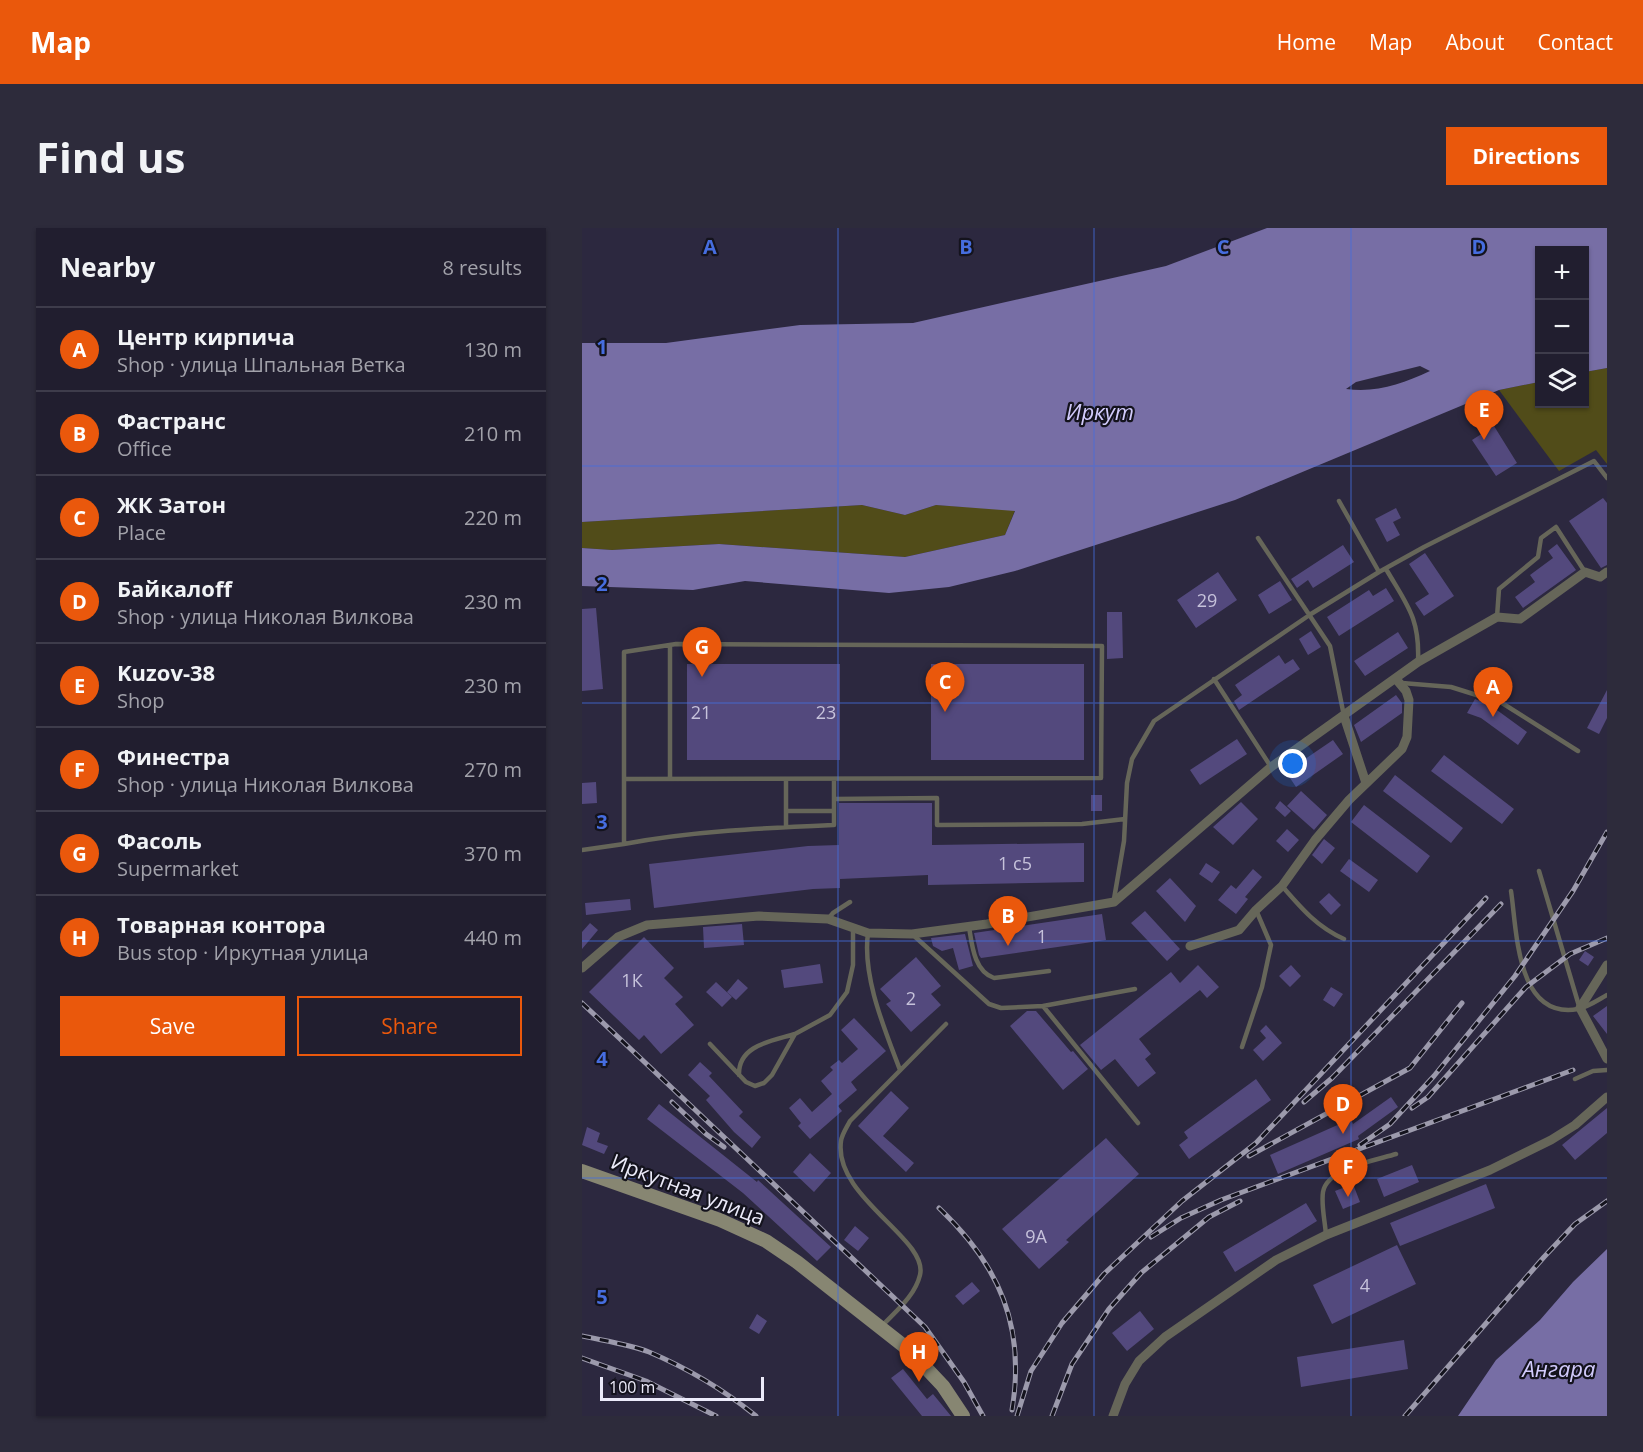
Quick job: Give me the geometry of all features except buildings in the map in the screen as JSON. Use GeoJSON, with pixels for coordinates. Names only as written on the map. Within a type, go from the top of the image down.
{"type":"FeatureCollection","features":[{"type":"Feature","properties":{"kind":"main road","name":"Иркутная улица"},"geometry":{"type":"LineString","coordinates":[[582,1172],[720,1220],[766,1241],[882,1326],[909,1350],[943,1386],[963,1416]]}},
{"type":"Feature","properties":{"kind":"street"},"geometry":{"type":"LineString","coordinates":[[582,968],[618,937],[647,925],[759,916],[828,919],[868,933],[912,934],[969,927],[1114,902],[1271,767],[1398,681],[1418,662],[1497,617],[1520,619],[1585,572],[1600,577],[1607,572]]}},
{"type":"Feature","properties":{"kind":"street"},"geometry":{"type":"LineString","coordinates":[[1190,946],[1239,930],[1256,910],[1282,886],[1315,840],[1349,800],[1402,749],[1407,737],[1409,700],[1406,691],[1398,681]]}},
{"type":"Feature","properties":{"kind":"street"},"geometry":{"type":"LineString","coordinates":[[1344,716],[1366,783]]}},
{"type":"Feature","properties":{"kind":"street"},"geometry":{"type":"LineString","coordinates":[[1607,965],[1580,1008],[1607,1059]]}},
{"type":"Feature","properties":{"kind":"street"},"geometry":{"type":"LineString","coordinates":[[1113,1416],[1125,1384],[1139,1361],[1165,1337],[1276,1260],[1326,1235],[1490,1170],[1551,1140],[1575,1125],[1607,1097]]}},
{"type":"Feature","properties":{"kind":"lane"},"geometry":{"type":"LineString","coordinates":[[1114,902],[1124,842],[1127,783],[1132,759],[1154,721],[1311,614],[1379,572],[1455,531],[1594,461],[1607,478]]}},
{"type":"Feature","properties":{"kind":"lane"},"geometry":{"type":"LineString","coordinates":[[1339,501],[1379,572]]}},
{"type":"Feature","properties":{"kind":"lane"},"geometry":{"type":"LineString","coordinates":[[1497,617],[1499,589],[1538,557],[1541,538],[1556,527],[1585,572]]}},
{"type":"Feature","properties":{"kind":"lane"},"geometry":{"type":"LineString","coordinates":[[1258,538],[1311,614],[1330,646],[1344,716]]}},
{"type":"Feature","properties":{"kind":"lane"},"geometry":{"type":"LineString","coordinates":[[1386,569],[1414,617],[1419,641],[1418,662]]}},
{"type":"Feature","properties":{"kind":"lane"},"geometry":{"type":"LineString","coordinates":[[670,645],[670,779]]}},
{"type":"Feature","properties":{"kind":"lane"},"geometry":{"type":"LineString","coordinates":[[624,779],[1101,778],[1102,646],[670,645],[624,652],[624,779],[624,844]]}},
{"type":"Feature","properties":{"kind":"lane"},"geometry":{"type":"LineString","coordinates":[[1214,680],[1271,767]]}},
{"type":"Feature","properties":{"kind":"lane"},"geometry":{"type":"LineString","coordinates":[[1398,681],[1410,685],[1451,687],[1502,703],[1578,751]]}},
{"type":"Feature","properties":{"kind":"lane"},"geometry":{"type":"LineString","coordinates":[[786,778],[786,827]]}},
{"type":"Feature","properties":{"kind":"lane"},"geometry":{"type":"LineString","coordinates":[[582,850],[670,837],[834,825],[834,778]]}},
{"type":"Feature","properties":{"kind":"lane"},"geometry":{"type":"LineString","coordinates":[[834,799],[937,798],[937,825],[1082,824],[1125,819]]}},
{"type":"Feature","properties":{"kind":"lane"},"geometry":{"type":"LineString","coordinates":[[786,811],[834,811]]}},
{"type":"Feature","properties":{"kind":"lane"},"geometry":{"type":"LineString","coordinates":[[1539,871],[1580,1008]]}},
{"type":"Feature","properties":{"kind":"lane"},"geometry":{"type":"LineString","coordinates":[[1282,886],[1305,913],[1327,931],[1344,939]]}},
{"type":"Feature","properties":{"kind":"lane"},"geometry":{"type":"LineString","coordinates":[[1511,891],[1519,952],[1529,984],[1538,997],[1551,1006],[1565,1010],[1580,1008],[1607,995]]}},
{"type":"Feature","properties":{"kind":"lane"},"geometry":{"type":"LineString","coordinates":[[828,919],[850,902]]}},
{"type":"Feature","properties":{"kind":"lane"},"geometry":{"type":"LineString","coordinates":[[1242,1047],[1262,987],[1271,945],[1256,910]]}},
{"type":"Feature","properties":{"kind":"lane"},"geometry":{"type":"LineString","coordinates":[[969,927],[979,967],[987,976],[994,978],[1049,971]]}},
{"type":"Feature","properties":{"kind":"lane"},"geometry":{"type":"LineString","coordinates":[[739,1075],[739,1064],[746,1053],[760,1045],[795,1034],[830,1015],[848,992],[853,965],[853,928]]}},
{"type":"Feature","properties":{"kind":"lane"},"geometry":{"type":"LineString","coordinates":[[868,933],[866,951],[876,1000],[900,1070]]}},
{"type":"Feature","properties":{"kind":"lane"},"geometry":{"type":"LineString","coordinates":[[912,934],[989,1004],[1001,1008],[1043,1006],[1135,989]]}},
{"type":"Feature","properties":{"kind":"lane"},"geometry":{"type":"LineString","coordinates":[[1043,1006],[1138,1123]]}},
{"type":"Feature","properties":{"kind":"lane"},"geometry":{"type":"LineString","coordinates":[[882,1326],[914,1291],[921,1272],[913,1249],[856,1190],[840,1158],[841,1139],[850,1120],[946,1024]]}},
{"type":"Feature","properties":{"kind":"lane"},"geometry":{"type":"LineString","coordinates":[[710,1044],[746,1082],[755,1086],[764,1083],[771,1075],[795,1034]]}},
{"type":"Feature","properties":{"kind":"lane"},"geometry":{"type":"LineString","coordinates":[[1575,1079],[1593,1071],[1607,1070]]}},
{"type":"Feature","properties":{"kind":"lane"},"geometry":{"type":"LineString","coordinates":[[1326,1235],[1323,1193],[1326,1183],[1338,1172],[1396,1154]]}},
{"type":"Feature","properties":{"kind":"shaded area"},"geometry":{"type":"Polygon","coordinates":[[[1607,368],[1607,464],[1596,450],[1559,471],[1499,390],[1535,383],[1535,408],[1589,408],[1589,371],[1607,368]]]}},
{"type":"Feature","properties":{"kind":"shaded area"},"geometry":{"type":"Polygon","coordinates":[[[862,505],[905,515],[936,505],[1015,510],[1005,535],[905,557],[719,544],[612,550],[582,548],[582,522],[862,505]]]}},
{"type":"Feature","properties":{"kind":"water","name":"Иркут"},"geometry":{"type":"Polygon","coordinates":[[[1267,228],[1607,228],[1607,368],[1589,371],[1589,246],[1535,246],[1535,383],[1499,390],[1235,500],[1015,571],[949,587],[889,593],[745,581],[693,590],[582,586],[582,548],[612,550],[719,544],[905,557],[1005,535],[1015,511],[936,505],[905,515],[862,505],[582,522],[582,343],[666,343],[800,325],[913,323],[1166,266],[1267,228]],[[1420,366],[1356,382],[1346,389],[1368,390],[1409,380],[1430,371],[1420,366]]]}},
{"type":"Feature","properties":{"kind":"water","name":"Ангара"},"geometry":{"type":"Polygon","coordinates":[[[1607,1249],[1607,1416],[1458,1416],[1496,1360],[1540,1320],[1573,1282],[1607,1249]]]}},
{"type":"Feature","properties":{"kind":"railway"},"geometry":{"type":"LineString","coordinates":[[1360,1145],[1390,1124],[1434,1076],[1515,976],[1573,891],[1607,832]]}},
{"type":"Feature","properties":{"kind":"railway"},"geometry":{"type":"LineString","coordinates":[[1017,1416],[1031,1371],[1062,1323],[1104,1274],[1182,1201],[1256,1143],[1486,898]]}},
{"type":"Feature","properties":{"kind":"railway"},"geometry":{"type":"LineString","coordinates":[[1304,1102],[1332,1078],[1501,904]]}},
{"type":"Feature","properties":{"kind":"railway"},"geometry":{"type":"LineString","coordinates":[[1412,1108],[1428,1097],[1526,987],[1570,954],[1607,938]]}},
{"type":"Feature","properties":{"kind":"railway"},"geometry":{"type":"LineString","coordinates":[[582,1003],[925,1327],[964,1382],[983,1416]]}},
{"type":"Feature","properties":{"kind":"railway"},"geometry":{"type":"LineString","coordinates":[[1249,1156],[1410,1068],[1462,1003]]}},
{"type":"Feature","properties":{"kind":"railway"},"geometry":{"type":"LineString","coordinates":[[1151,1237],[1181,1218],[1221,1200],[1573,1070]]}},
{"type":"Feature","properties":{"kind":"railway"},"geometry":{"type":"LineString","coordinates":[[672,1102],[706,1134],[724,1147]]}},
{"type":"Feature","properties":{"kind":"railway"},"geometry":{"type":"LineString","coordinates":[[1052,1416],[1072,1364],[1109,1309],[1141,1273],[1209,1217],[1240,1201]]}},
{"type":"Feature","properties":{"kind":"railway"},"geometry":{"type":"LineString","coordinates":[[1405,1416],[1575,1224],[1607,1201]]}},
{"type":"Feature","properties":{"kind":"railway"},"geometry":{"type":"LineString","coordinates":[[939,1208],[978,1252],[1003,1299],[1011,1324],[1015,1351],[1012,1410]]}},
{"type":"Feature","properties":{"kind":"railway"},"geometry":{"type":"LineString","coordinates":[[582,1336],[633,1347],[663,1358],[691,1372],[756,1416]]}},
{"type":"Feature","properties":{"kind":"railway"},"geometry":{"type":"LineString","coordinates":[[582,1358],[646,1381],[716,1416]]}},
{"type":"Feature","properties":{"kind":"place","name":"Kuzov-38"},"geometry":{"type":"Point","coordinates":[1484,440]}},
{"type":"Feature","properties":{"kind":"place","name":"Фасоль"},"geometry":{"type":"Point","coordinates":[702,677]}},
{"type":"Feature","properties":{"kind":"place","name":"ЖК Затон"},"geometry":{"type":"Point","coordinates":[945,712]}},
{"type":"Feature","properties":{"kind":"place","name":"Центр кирпича"},"geometry":{"type":"Point","coordinates":[1493,717]}},
{"type":"Feature","properties":{"kind":"place","name":"Фастранс"},"geometry":{"type":"Point","coordinates":[1008,946]}},
{"type":"Feature","properties":{"kind":"place","name":"Байкалoff"},"geometry":{"type":"Point","coordinates":[1343,1134]}},
{"type":"Feature","properties":{"kind":"place","name":"Финестра"},"geometry":{"type":"Point","coordinates":[1348,1197]}},
{"type":"Feature","properties":{"kind":"place","name":"Товарная контора"},"geometry":{"type":"Point","coordinates":[919,1382]}}]}
